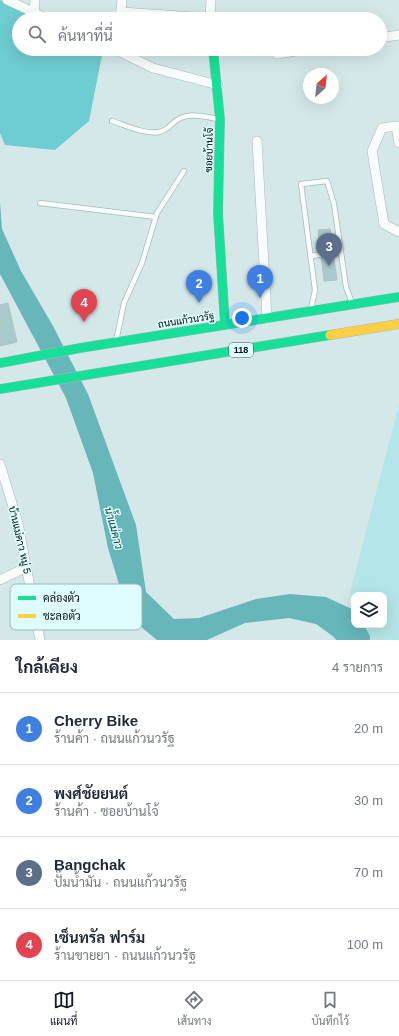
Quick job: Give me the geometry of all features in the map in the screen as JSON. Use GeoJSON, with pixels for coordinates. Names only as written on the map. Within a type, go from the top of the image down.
{"type":"FeatureCollection","features":[{"type":"Feature","properties":{"kind":"main road","name":"ซอยบ้านโจ้"},"geometry":{"type":"LineString","coordinates":[[214,56],[218,85],[220,119],[218,213],[225,325]]}},
{"type":"Feature","properties":{"kind":"main road","name":"ถนนแก้วนวรัฐ"},"geometry":{"type":"LineString","coordinates":[[0,363],[116,342],[399,297]]}},
{"type":"Feature","properties":{"kind":"main road","name":"118"},"geometry":{"type":"LineString","coordinates":[[0,389],[399,324]]}},
{"type":"Feature","properties":{"kind":"street"},"geometry":{"type":"LineString","coordinates":[[7,0],[32,12]]}},
{"type":"Feature","properties":{"kind":"street"},"geometry":{"type":"LineString","coordinates":[[34,12],[35,0]]}},
{"type":"Feature","properties":{"kind":"street"},"geometry":{"type":"LineString","coordinates":[[120,12],[122,0]]}},
{"type":"Feature","properties":{"kind":"street"},"geometry":{"type":"LineString","coordinates":[[210,12],[211,0]]}},
{"type":"Feature","properties":{"kind":"street"},"geometry":{"type":"LineString","coordinates":[[387,37],[399,35]]}},
{"type":"Feature","properties":{"kind":"street"},"geometry":{"type":"LineString","coordinates":[[129,56],[153,68],[218,85]]}},
{"type":"Feature","properties":{"kind":"street"},"geometry":{"type":"LineString","coordinates":[[399,143],[396,126],[382,128],[372,151],[384,224],[399,232]]}},
{"type":"Feature","properties":{"kind":"street"},"geometry":{"type":"LineString","coordinates":[[256,142],[267,318]]}},
{"type":"Feature","properties":{"kind":"street","name":"บ้านแม่คาว หมู่ 5"},"geometry":{"type":"LineString","coordinates":[[0,464],[18,523],[30,584]]}},
{"type":"Feature","properties":{"kind":"street"},"geometry":{"type":"LineString","coordinates":[[0,580],[27,567]]}},
{"type":"Feature","properties":{"kind":"street","name":"บ้านแม่คาว หมู่ 5"},"geometry":{"type":"LineString","coordinates":[[38,630],[40,640]]}},
{"type":"Feature","properties":{"kind":"lane"},"geometry":{"type":"LineString","coordinates":[[112,120],[139,130],[153,133],[167,129],[178,119],[184,116],[192,115],[220,119]]}},
{"type":"Feature","properties":{"kind":"lane"},"geometry":{"type":"LineString","coordinates":[[116,342],[124,303],[142,263],[156,217],[184,171]]}},
{"type":"Feature","properties":{"kind":"lane"},"geometry":{"type":"LineString","coordinates":[[311,311],[315,290],[301,184],[327,181],[334,204],[346,287],[353,305]]}},
{"type":"Feature","properties":{"kind":"lane"},"geometry":{"type":"LineString","coordinates":[[40,203],[156,217]]}},
{"type":"Feature","properties":{"kind":"lane"},"geometry":{"type":"LineString","coordinates":[[311,256],[341,252]]}},
{"type":"Feature","properties":{"kind":"shaded area"},"geometry":{"type":"Polygon","coordinates":[[[0,0],[25,12],[12,12],[12,56],[102,56],[89,121],[55,150],[5,145],[0,133],[0,0]]]}},
{"type":"Feature","properties":{"kind":"shaded area"},"geometry":{"type":"Polygon","coordinates":[[[399,405],[399,640],[370,640],[365,628],[387,628],[387,592],[351,592],[351,595],[350,592],[399,405]]]}},
{"type":"Feature","properties":{"kind":"water","name":"น้ำแม่คาว"},"geometry":{"type":"Polygon","coordinates":[[[0,202],[2,229],[21,271],[53,326],[88,394],[136,525],[146,592],[174,619],[199,618],[256,599],[290,594],[326,597],[351,609],[351,628],[366,628],[370,636],[370,640],[336,640],[316,624],[289,618],[245,623],[207,640],[157,640],[142,628],[142,584],[119,584],[108,548],[93,473],[66,398],[0,274],[0,202]]]}},
{"type":"Feature","properties":{"kind":"building"},"geometry":{"type":"Polygon","coordinates":[[[330,229],[337,280],[324,281],[318,230],[330,229]]]}},
{"type":"Feature","properties":{"kind":"building"},"geometry":{"type":"Polygon","coordinates":[[[8,303],[17,342],[0,346],[0,305],[8,303]]]}},
{"type":"Feature","properties":{"kind":"traffic: fast"},"geometry":{"type":"LineString","coordinates":[[214,56],[220,119],[218,213],[225,325]]}},
{"type":"Feature","properties":{"kind":"traffic: fast"},"geometry":{"type":"LineString","coordinates":[[0,363],[80,348],[399,297]]}},
{"type":"Feature","properties":{"kind":"traffic: fast"},"geometry":{"type":"LineString","coordinates":[[0,389],[330,335]]}},
{"type":"Feature","properties":{"kind":"traffic: slow"},"geometry":{"type":"LineString","coordinates":[[330,335],[399,324]]}},
{"type":"Feature","properties":{"kind":"place","name":"Bangchak"},"geometry":{"type":"Point","coordinates":[329,266]}},
{"type":"Feature","properties":{"kind":"place","name":"Cherry Bike"},"geometry":{"type":"Point","coordinates":[260,298]}},
{"type":"Feature","properties":{"kind":"place","name":"พงศ์ชัยยนต์"},"geometry":{"type":"Point","coordinates":[199,303]}},
{"type":"Feature","properties":{"kind":"place","name":"เซ็นทรัล ฟาร์ม"},"geometry":{"type":"Point","coordinates":[84,322]}}]}
